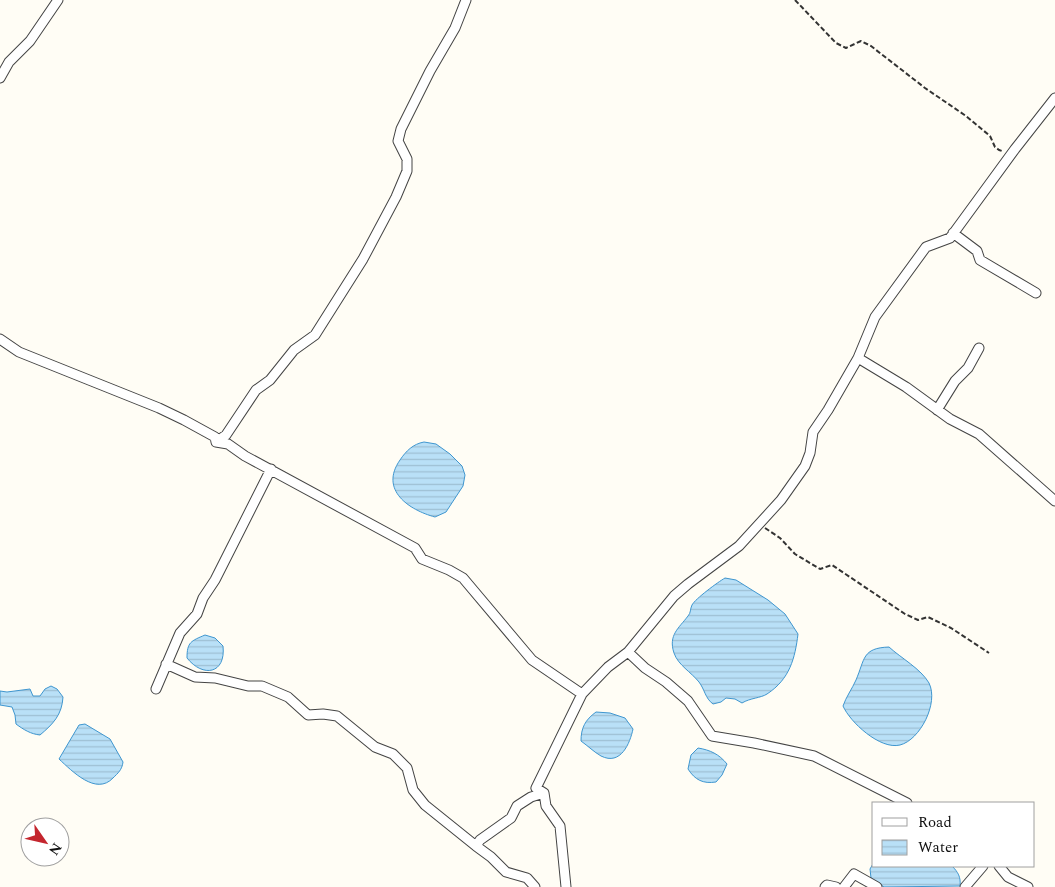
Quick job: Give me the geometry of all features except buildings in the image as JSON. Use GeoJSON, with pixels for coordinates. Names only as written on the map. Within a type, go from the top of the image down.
{"type":"FeatureCollection","features":[{"type":"Feature","properties":{"kind":"street"},"geometry":{"type":"LineString","coordinates":[[0,78],[9,62],[30,41],[58,0]]}},
{"type":"Feature","properties":{"kind":"street"},"geometry":{"type":"LineString","coordinates":[[216,442],[226,435],[256,390],[270,380],[294,350],[315,335],[363,259],[396,197],[407,171],[407,159],[398,141],[401,130],[430,71],[455,28],[466,0]]}},
{"type":"Feature","properties":{"kind":"street"},"geometry":{"type":"LineString","coordinates":[[566,887],[560,826],[546,806],[544,793],[536,788],[582,694],[608,667],[628,652],[674,596],[739,546],[781,500],[805,466],[810,453],[813,432],[858,358],[875,317],[926,247],[950,238],[1055,98]]}},
{"type":"Feature","properties":{"kind":"street"},"geometry":{"type":"LineString","coordinates":[[953,233],[977,251],[980,260],[1036,293]]}},
{"type":"Feature","properties":{"kind":"street"},"geometry":{"type":"LineString","coordinates":[[0,339],[19,352],[184,420],[215,437],[216,442]]}},
{"type":"Feature","properties":{"kind":"street"},"geometry":{"type":"LineString","coordinates":[[937,410],[955,381],[968,368],[979,348]]}},
{"type":"Feature","properties":{"kind":"street"},"geometry":{"type":"LineString","coordinates":[[858,358],[906,387],[950,419],[979,434],[1055,501]]}},
{"type":"Feature","properties":{"kind":"street"},"geometry":{"type":"LineString","coordinates":[[216,442],[228,444],[245,456],[416,548],[422,559],[458,574],[532,660],[582,694]]}},
{"type":"Feature","properties":{"kind":"street"},"geometry":{"type":"LineString","coordinates":[[156,689],[180,633],[197,614],[203,598],[216,580],[271,469]]}},
{"type":"Feature","properties":{"kind":"street"},"geometry":{"type":"LineString","coordinates":[[628,652],[645,668],[666,682],[688,701],[712,736],[814,756],[906,802]]}},
{"type":"Feature","properties":{"kind":"street"},"geometry":{"type":"LineString","coordinates":[[166,664],[195,677],[216,678],[248,686],[262,686],[288,697],[308,715],[323,714],[337,716],[375,747],[393,754],[407,768],[413,790],[425,805],[491,857],[506,872],[527,878],[535,887]]}},
{"type":"Feature","properties":{"kind":"street"},"geometry":{"type":"LineString","coordinates":[[476,846],[480,840],[511,818],[517,806],[531,797],[544,793]]}},
{"type":"Feature","properties":{"kind":"street"},"geometry":{"type":"LineString","coordinates":[[965,887],[982,867]]}},
{"type":"Feature","properties":{"kind":"street"},"geometry":{"type":"LineString","coordinates":[[1000,867],[1008,877],[1028,887]]}},
{"type":"Feature","properties":{"kind":"street"},"geometry":{"type":"LineString","coordinates":[[844,887],[854,874],[877,887]]}},
{"type":"Feature","properties":{"kind":"street"},"geometry":{"type":"LineString","coordinates":[[825,887],[827,885],[836,887]]}},
{"type":"Feature","properties":{"kind":"path"},"geometry":{"type":"LineString","coordinates":[[795,0],[842,47],[846,48],[861,41],[871,46],[925,88],[966,116],[990,136],[995,147],[999,150],[1015,149]]}},
{"type":"Feature","properties":{"kind":"path"},"geometry":{"type":"LineString","coordinates":[[759,524],[780,538],[795,554],[820,569],[832,565],[905,614],[918,620],[928,617],[951,628],[989,653]]}},
{"type":"Feature","properties":{"kind":"water"},"geometry":{"type":"Polygon","coordinates":[[[424,442],[436,444],[450,454],[462,466],[465,475],[463,486],[446,512],[435,517],[407,504],[395,489],[393,481],[394,471],[400,460],[410,448],[424,442]]]}},
{"type":"Feature","properties":{"kind":"water"},"geometry":{"type":"Polygon","coordinates":[[[725,578],[736,580],[768,600],[785,614],[798,634],[793,660],[786,675],[775,688],[765,695],[742,703],[735,699],[726,698],[721,702],[713,704],[708,699],[699,682],[676,657],[672,641],[675,632],[689,615],[694,602],[725,578]]]}},
{"type":"Feature","properties":{"kind":"water"},"geometry":{"type":"Polygon","coordinates":[[[205,635],[215,638],[223,646],[221,662],[212,670],[200,668],[187,658],[189,645],[205,635]]]}},
{"type":"Feature","properties":{"kind":"water"},"geometry":{"type":"Polygon","coordinates":[[[889,647],[921,673],[929,683],[931,691],[932,700],[926,720],[914,736],[900,745],[892,745],[875,739],[852,720],[843,706],[863,661],[869,652],[889,647]]]}},
{"type":"Feature","properties":{"kind":"water"},"geometry":{"type":"Polygon","coordinates":[[[51,686],[57,689],[63,697],[61,709],[56,719],[40,735],[34,734],[16,724],[12,707],[0,705],[0,691],[30,689],[33,696],[40,696],[45,689],[51,686]]]}},
{"type":"Feature","properties":{"kind":"water"},"geometry":{"type":"Polygon","coordinates":[[[596,712],[610,713],[625,718],[633,729],[630,741],[619,756],[608,758],[601,756],[581,741],[584,725],[596,712]]]}},
{"type":"Feature","properties":{"kind":"water"},"geometry":{"type":"Polygon","coordinates":[[[85,724],[110,739],[123,762],[120,771],[106,783],[99,784],[84,780],[59,759],[79,725],[85,724]]]}},
{"type":"Feature","properties":{"kind":"water"},"geometry":{"type":"Polygon","coordinates":[[[698,748],[714,753],[727,764],[716,782],[700,780],[688,769],[691,755],[698,748]]]}},
{"type":"Feature","properties":{"kind":"water"},"geometry":{"type":"Polygon","coordinates":[[[872,866],[953,867],[959,875],[960,886],[884,887],[871,878],[870,869],[872,866]]]}}]}
